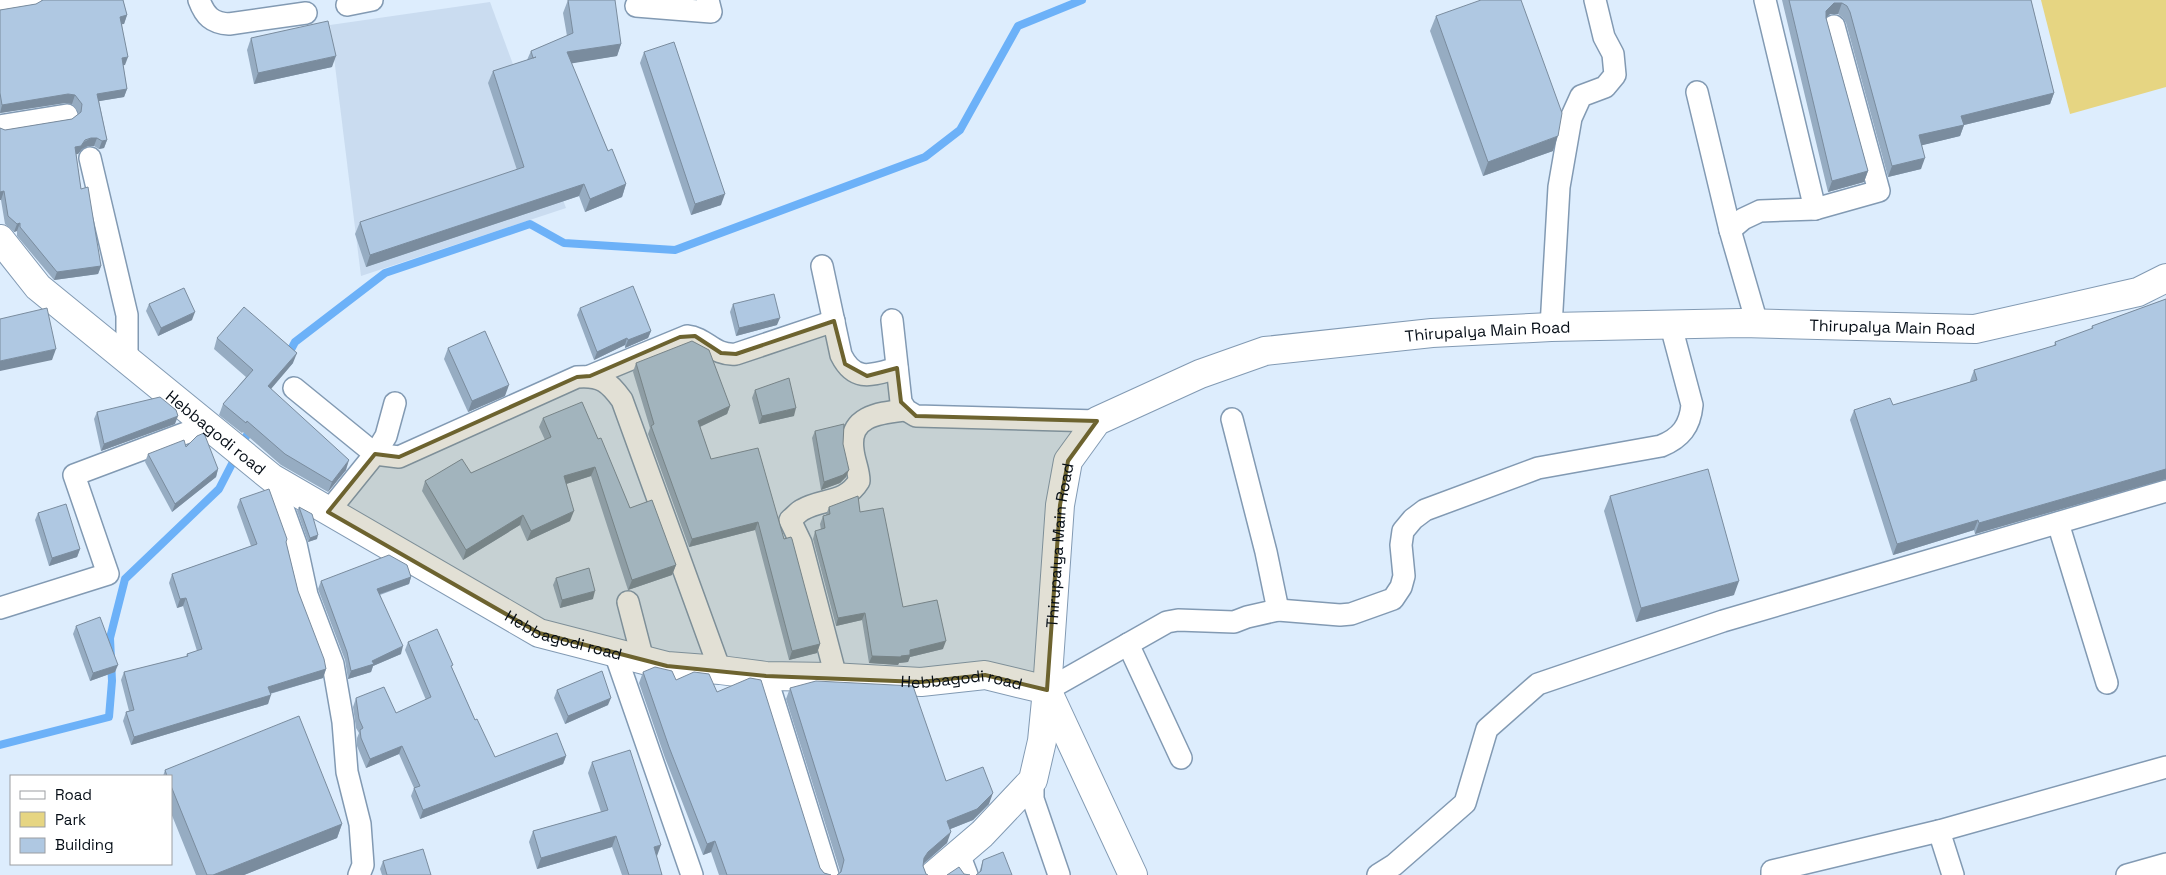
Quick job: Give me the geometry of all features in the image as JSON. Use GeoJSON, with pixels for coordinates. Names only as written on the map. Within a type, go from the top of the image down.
{"type":"FeatureCollection","features":[{"type":"Feature","properties":{"kind":"street"},"geometry":{"type":"LineString","coordinates":[[0,6],[26,0]]}},
{"type":"Feature","properties":{"kind":"street"},"geometry":{"type":"LineString","coordinates":[[199,0],[203,11],[210,20],[218,24],[306,13]]}},
{"type":"Feature","properties":{"kind":"street"},"geometry":{"type":"LineString","coordinates":[[636,6],[710,12],[708,0]]}},
{"type":"Feature","properties":{"kind":"street"},"geometry":{"type":"LineString","coordinates":[[1551,327],[1559,187],[1571,118],[1581,96],[1605,87],[1615,75],[1613,54],[1604,36],[1595,0]]}},
{"type":"Feature","properties":{"kind":"street"},"geometry":{"type":"LineString","coordinates":[[1765,0],[1815,209]]}},
{"type":"Feature","properties":{"kind":"street"},"geometry":{"type":"LineString","coordinates":[[1730,230],[1743,219],[1760,211],[1815,209],[1879,191],[1834,26]]}},
{"type":"Feature","properties":{"kind":"street"},"geometry":{"type":"LineString","coordinates":[[1697,92],[1730,230],[1757,323]]}},
{"type":"Feature","properties":{"kind":"street"},"geometry":{"type":"LineString","coordinates":[[0,126],[67,115]]}},
{"type":"Feature","properties":{"kind":"street"},"geometry":{"type":"LineString","coordinates":[[90,158],[127,316],[127,359]]}},
{"type":"Feature","properties":{"kind":"street","name":"Hebbagodi road"},"geometry":{"type":"LineString","coordinates":[[0,239],[38,287],[272,478],[539,633],[667,666],[766,676],[836,677],[921,682],[985,675],[1047,690],[1134,875]]}},
{"type":"Feature","properties":{"kind":"street"},"geometry":{"type":"LineString","coordinates":[[822,266],[841,355],[850,370],[867,376],[897,368]]}},
{"type":"Feature","properties":{"kind":"street","name":"Thirupalya Main Road"},"geometry":{"type":"LineString","coordinates":[[1032,780],[1042,742],[1060,504],[1068,461],[1097,421],[1200,374],[1265,351],[1432,333],[1551,327],[1757,323],[1976,329],[2138,292],[2166,278]]}},
{"type":"Feature","properties":{"kind":"street"},"geometry":{"type":"LineString","coordinates":[[892,320],[901,402],[906,410],[916,416],[1097,421]]}},
{"type":"Feature","properties":{"kind":"street"},"geometry":{"type":"LineString","coordinates":[[294,388],[375,454],[399,457],[578,378],[590,376],[687,336],[695,336],[721,354],[736,354],[834,321]]}},
{"type":"Feature","properties":{"kind":"street"},"geometry":{"type":"LineString","coordinates":[[1047,690],[1160,626],[1178,620],[1234,622],[1247,616],[1278,610],[1340,616],[1393,599],[1401,587],[1404,576],[1401,545],[1403,531],[1412,519],[1425,510],[1538,468],[1661,446],[1675,440],[1688,424],[1692,405],[1671,326]]}},
{"type":"Feature","properties":{"kind":"street"},"geometry":{"type":"LineString","coordinates":[[590,376],[603,380],[622,400],[720,670]]}},
{"type":"Feature","properties":{"kind":"street"},"geometry":{"type":"LineString","coordinates":[[328,512],[375,454],[386,436],[395,403]]}},
{"type":"Feature","properties":{"kind":"street"},"geometry":{"type":"LineString","coordinates":[[836,677],[800,543],[790,520],[802,510],[848,495],[855,489],[860,481],[853,440],[859,426],[866,417],[906,410]]}},
{"type":"Feature","properties":{"kind":"street"},"geometry":{"type":"LineString","coordinates":[[1232,419],[1266,552],[1278,610]]}},
{"type":"Feature","properties":{"kind":"street"},"geometry":{"type":"LineString","coordinates":[[0,608],[108,574],[74,475],[207,425]]}},
{"type":"Feature","properties":{"kind":"street"},"geometry":{"type":"LineString","coordinates":[[272,478],[296,544],[307,595],[333,664],[343,722],[347,772],[360,824],[363,865],[359,875]]}},
{"type":"Feature","properties":{"kind":"street"},"geometry":{"type":"LineString","coordinates":[[1390,872],[1465,803],[1488,729],[1538,684],[1723,621],[2166,491]]}},
{"type":"Feature","properties":{"kind":"street"},"geometry":{"type":"LineString","coordinates":[[2058,523],[2107,682]]}},
{"type":"Feature","properties":{"kind":"street"},"geometry":{"type":"LineString","coordinates":[[628,602],[643,660]]}},
{"type":"Feature","properties":{"kind":"street"},"geometry":{"type":"LineString","coordinates":[[1128,644],[1181,758]]}},
{"type":"Feature","properties":{"kind":"street"},"geometry":{"type":"LineString","coordinates":[[615,653],[692,875]]}},
{"type":"Feature","properties":{"kind":"street"},"geometry":{"type":"LineString","coordinates":[[766,676],[828,875]]}},
{"type":"Feature","properties":{"kind":"street"},"geometry":{"type":"LineString","coordinates":[[1772,875],[1772,871],[1939,831],[2166,767]]}},
{"type":"Feature","properties":{"kind":"street"},"geometry":{"type":"LineString","coordinates":[[934,875],[963,865],[982,834],[1032,780]]}},
{"type":"Feature","properties":{"kind":"street"},"geometry":{"type":"LineString","coordinates":[[1032,780],[1033,799],[1059,875]]}},
{"type":"Feature","properties":{"kind":"street"},"geometry":{"type":"LineString","coordinates":[[1939,831],[1953,875]]}},
{"type":"Feature","properties":{"kind":"street"},"geometry":{"type":"LineString","coordinates":[[2127,875],[2166,864]]}},
{"type":"Feature","properties":{"kind":"highlighted area"},"geometry":{"type":"Polygon","coordinates":[[[834,321],[845,364],[867,376],[897,368],[901,402],[916,416],[1097,421],[1068,461],[1060,505],[1047,690],[985,675],[921,682],[766,676],[667,666],[539,633],[328,512],[375,454],[399,457],[577,377],[590,376],[680,337],[695,336],[721,353],[736,354],[834,321]]]}},
{"type":"Feature","properties":{"kind":"shaded area"},"geometry":{"type":"Polygon","coordinates":[[[490,2],[566,208],[361,276],[330,25],[490,2]]]}},
{"type":"Feature","properties":{"kind":"green space"},"geometry":{"type":"Polygon","coordinates":[[[2041,0],[2166,0],[2166,87],[2070,114],[2041,0]]]}},
{"type":"Feature","properties":{"kind":"building"},"geometry":{"type":"Polygon","coordinates":[[[43,0],[123,0],[127,15],[120,17],[128,57],[122,58],[127,89],[97,94],[107,140],[102,141],[97,138],[91,138],[85,140],[81,146],[75,147],[81,189],[88,187],[101,266],[57,272],[20,227],[20,223],[17,224],[8,216],[4,191],[0,192],[0,128],[5,130],[72,119],[81,112],[82,104],[75,95],[68,94],[2,105],[0,93],[0,10],[36,4],[43,0]]]}},
{"type":"Feature","properties":{"kind":"building"},"geometry":{"type":"Polygon","coordinates":[[[568,0],[615,0],[621,44],[567,52],[608,151],[612,149],[626,184],[590,199],[584,184],[370,255],[360,222],[524,167],[493,71],[533,58],[531,51],[573,33],[568,0]]]}},
{"type":"Feature","properties":{"kind":"building"},"geometry":{"type":"Polygon","coordinates":[[[1481,0],[1521,0],[1562,113],[1558,136],[1488,162],[1436,16],[1481,0]]]}},
{"type":"Feature","properties":{"kind":"building"},"geometry":{"type":"Polygon","coordinates":[[[1789,0],[2031,0],[2054,93],[1961,116],[1964,125],[1919,135],[1925,158],[1892,166],[1850,12],[1847,6],[1842,3],[1834,3],[1826,11],[1826,18],[1868,171],[1832,181],[1789,0]]]}},
{"type":"Feature","properties":{"kind":"building"},"geometry":{"type":"Polygon","coordinates":[[[328,21],[336,56],[258,73],[251,38],[328,21]]]}},
{"type":"Feature","properties":{"kind":"building"},"geometry":{"type":"Polygon","coordinates":[[[674,42],[725,194],[695,204],[644,52],[674,42]]]}},
{"type":"Feature","properties":{"kind":"building"},"geometry":{"type":"Polygon","coordinates":[[[633,286],[651,331],[628,340],[627,338],[597,352],[580,308],[633,286]]]}},
{"type":"Feature","properties":{"kind":"building"},"geometry":{"type":"Polygon","coordinates":[[[184,288],[195,312],[161,328],[149,304],[184,288]]]}},
{"type":"Feature","properties":{"kind":"building"},"geometry":{"type":"Polygon","coordinates":[[[774,294],[780,318],[739,328],[733,304],[774,294]]]}},
{"type":"Feature","properties":{"kind":"building"},"geometry":{"type":"Polygon","coordinates":[[[2166,299],[2166,469],[1979,523],[1978,520],[1897,544],[1854,410],[1890,398],[1893,405],[1977,380],[1974,370],[2056,345],[2055,342],[2093,328],[2092,326],[2166,299]]]}},
{"type":"Feature","properties":{"kind":"building"},"geometry":{"type":"Polygon","coordinates":[[[244,307],[297,353],[268,386],[349,460],[332,482],[285,454],[247,421],[246,423],[223,404],[253,370],[217,338],[244,307]]]}},
{"type":"Feature","properties":{"kind":"building"},"geometry":{"type":"Polygon","coordinates":[[[47,308],[56,349],[0,361],[0,319],[47,308]]]}},
{"type":"Feature","properties":{"kind":"building"},"geometry":{"type":"Polygon","coordinates":[[[485,331],[509,385],[472,401],[448,348],[485,331]]]}},
{"type":"Feature","properties":{"kind":"building"},"geometry":{"type":"Polygon","coordinates":[[[692,341],[709,350],[730,406],[698,421],[711,459],[758,448],[784,539],[791,537],[792,539],[820,644],[792,651],[758,522],[692,539],[651,426],[654,424],[636,363],[692,341]]]}},
{"type":"Feature","properties":{"kind":"building"},"geometry":{"type":"Polygon","coordinates":[[[789,378],[796,408],[762,416],[755,390],[789,378]]]}},
{"type":"Feature","properties":{"kind":"building"},"geometry":{"type":"Polygon","coordinates":[[[160,397],[176,410],[178,416],[104,444],[97,412],[160,397]]]}},
{"type":"Feature","properties":{"kind":"building"},"geometry":{"type":"Polygon","coordinates":[[[582,402],[598,439],[601,438],[630,508],[652,500],[676,565],[632,580],[595,467],[564,476],[574,511],[531,531],[523,515],[466,550],[425,481],[462,459],[471,473],[551,437],[543,418],[582,402]]]}},
{"type":"Feature","properties":{"kind":"building"},"geometry":{"type":"Polygon","coordinates":[[[844,424],[843,444],[849,470],[843,475],[824,482],[815,431],[844,424]]]}},
{"type":"Feature","properties":{"kind":"building"},"geometry":{"type":"Polygon","coordinates":[[[204,433],[218,469],[175,504],[148,454],[184,440],[186,447],[197,436],[204,433]]]}},
{"type":"Feature","properties":{"kind":"building"},"geometry":{"type":"Polygon","coordinates":[[[1708,469],[1739,581],[1641,608],[1610,496],[1708,469]]]}},
{"type":"Feature","properties":{"kind":"building"},"geometry":{"type":"Polygon","coordinates":[[[269,489],[287,539],[286,542],[298,591],[326,669],[268,687],[271,695],[134,737],[126,712],[134,710],[124,672],[188,656],[187,654],[202,649],[186,598],[180,599],[172,574],[257,544],[240,499],[269,489]]]}},
{"type":"Feature","properties":{"kind":"building"},"geometry":{"type":"Polygon","coordinates":[[[858,496],[860,512],[883,508],[903,607],[937,600],[946,641],[910,650],[910,655],[901,657],[872,656],[865,613],[838,618],[815,531],[825,528],[823,516],[830,514],[829,507],[858,496]]]}},
{"type":"Feature","properties":{"kind":"building"},"geometry":{"type":"Polygon","coordinates":[[[66,504],[80,549],[52,558],[38,513],[66,504]]]}},
{"type":"Feature","properties":{"kind":"building"},"geometry":{"type":"Polygon","coordinates":[[[299,507],[312,514],[318,535],[310,538],[299,507]]]}},
{"type":"Feature","properties":{"kind":"building"},"geometry":{"type":"Polygon","coordinates":[[[389,555],[407,565],[411,577],[377,589],[403,646],[372,661],[374,664],[351,671],[347,652],[321,581],[389,555]]]}},
{"type":"Feature","properties":{"kind":"building"},"geometry":{"type":"Polygon","coordinates":[[[589,568],[595,591],[562,600],[556,578],[589,568]]]}},
{"type":"Feature","properties":{"kind":"building"},"geometry":{"type":"Polygon","coordinates":[[[100,617],[118,665],[93,673],[76,626],[100,617]]]}},
{"type":"Feature","properties":{"kind":"building"},"geometry":{"type":"Polygon","coordinates":[[[437,629],[475,720],[477,719],[495,757],[557,733],[566,756],[423,810],[414,788],[420,786],[402,746],[370,759],[361,738],[360,730],[363,728],[359,719],[356,698],[384,687],[396,713],[431,697],[408,642],[437,629]]]}},
{"type":"Feature","properties":{"kind":"building"},"geometry":{"type":"Polygon","coordinates":[[[655,667],[672,671],[676,680],[694,672],[709,674],[717,692],[750,678],[761,680],[820,868],[824,873],[831,875],[727,875],[715,841],[707,844],[669,747],[643,672],[655,667]]]}},
{"type":"Feature","properties":{"kind":"building"},"geometry":{"type":"Polygon","coordinates":[[[602,671],[611,698],[568,716],[557,690],[602,671]]]}},
{"type":"Feature","properties":{"kind":"building"},"geometry":{"type":"Polygon","coordinates":[[[816,681],[913,686],[946,781],[983,767],[993,793],[977,809],[947,821],[951,832],[928,852],[924,858],[923,866],[928,875],[837,875],[841,872],[844,860],[790,688],[816,681]]]}},
{"type":"Feature","properties":{"kind":"building"},"geometry":{"type":"Polygon","coordinates":[[[299,716],[342,824],[213,875],[207,875],[172,788],[172,775],[167,775],[165,770],[299,716]]]}},
{"type":"Feature","properties":{"kind":"building"},"geometry":{"type":"Polygon","coordinates":[[[630,750],[661,845],[654,847],[662,875],[629,875],[616,836],[541,858],[533,831],[608,810],[592,762],[630,750]]]}},
{"type":"Feature","properties":{"kind":"building"},"geometry":{"type":"Polygon","coordinates":[[[423,849],[431,875],[387,875],[383,861],[423,849]]]}},
{"type":"Feature","properties":{"kind":"building"},"geometry":{"type":"Polygon","coordinates":[[[1003,852],[1012,875],[976,875],[981,871],[983,860],[1003,852]]]}},
{"type":"Feature","properties":{"kind":"building"},"geometry":{"type":"Polygon","coordinates":[[[959,867],[964,874],[970,875],[947,875],[959,867]]]}},
{"type":"Feature","properties":{"kind":"waterway"},"geometry":{"type":"LineString","coordinates":[[287,357],[295,342],[385,273],[530,224],[564,243],[675,250],[925,157],[960,130],[1018,26],[1082,0]]}},
{"type":"Feature","properties":{"kind":"waterway"},"geometry":{"type":"LineString","coordinates":[[0,745],[109,717],[112,681],[110,638],[125,579],[219,489],[251,427]]}}]}
